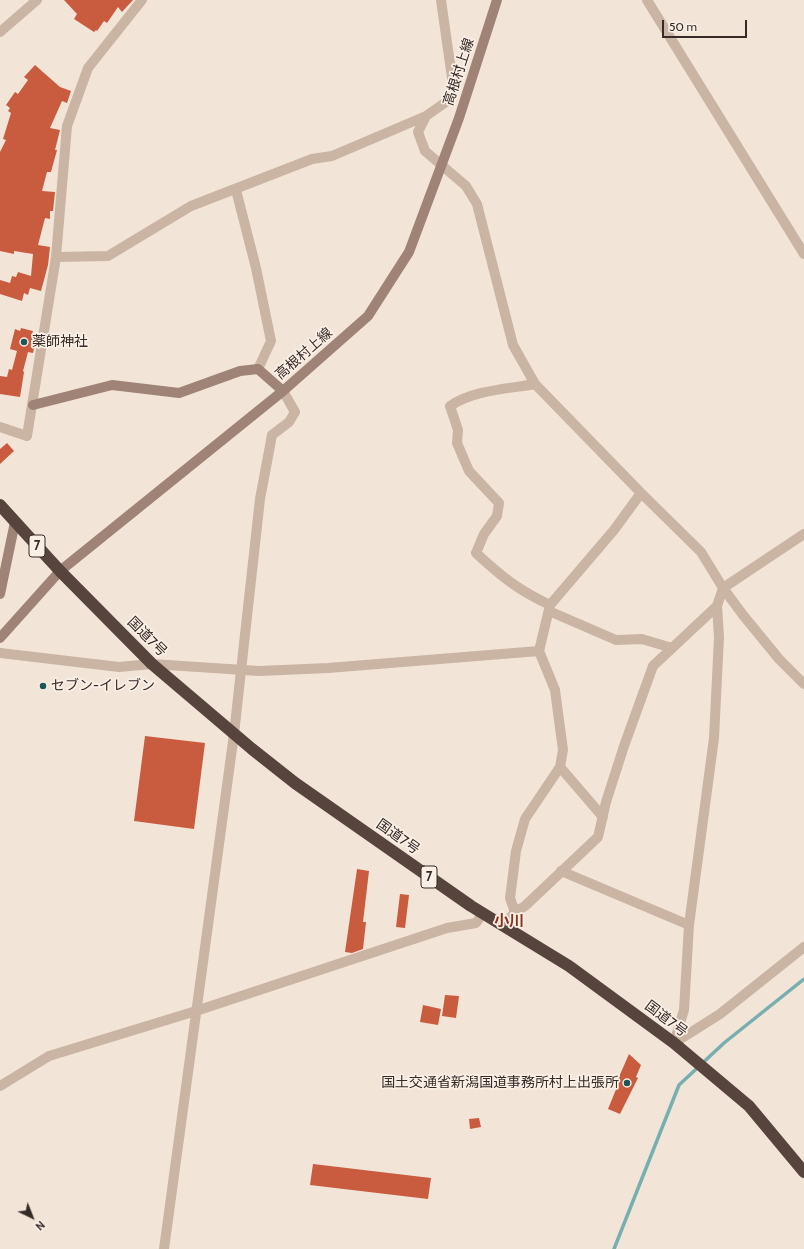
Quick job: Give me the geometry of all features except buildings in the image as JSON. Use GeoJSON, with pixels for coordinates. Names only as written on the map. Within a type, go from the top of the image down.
{"type":"FeatureCollection","features":[{"type":"Feature","properties":{"kind":"highway","name":"7"},"geometry":{"type":"LineString","coordinates":[[0,505],[60,571]]}},
{"type":"Feature","properties":{"kind":"highway","name":"国道7号"},"geometry":{"type":"LineString","coordinates":[[60,571],[152,664],[234,734],[295,783],[471,906],[569,966],[674,1043],[749,1106],[804,1172]]}},
{"type":"Feature","properties":{"kind":"main road","name":"高根村上線"},"geometry":{"type":"LineString","coordinates":[[0,638],[60,571],[283,391],[368,316],[409,252],[459,118],[497,0]]}},
{"type":"Feature","properties":{"kind":"main road"},"geometry":{"type":"LineString","coordinates":[[33,405],[112,385],[178,393],[240,371],[258,369],[283,391]]}},
{"type":"Feature","properties":{"kind":"main road"},"geometry":{"type":"LineString","coordinates":[[0,594],[15,522]]}},
{"type":"Feature","properties":{"kind":"street"},"geometry":{"type":"LineString","coordinates":[[0,32],[37,0]]}},
{"type":"Feature","properties":{"kind":"street"},"geometry":{"type":"LineString","coordinates":[[0,427],[27,436],[56,257],[67,126],[72,107],[88,68],[142,0]]}},
{"type":"Feature","properties":{"kind":"street"},"geometry":{"type":"LineString","coordinates":[[56,257],[108,256],[191,206],[236,190],[312,159],[332,156],[426,116],[446,102],[453,85],[440,0]]}},
{"type":"Feature","properties":{"kind":"street"},"geometry":{"type":"LineString","coordinates":[[647,0],[804,254]]}},
{"type":"Feature","properties":{"kind":"street"},"geometry":{"type":"LineString","coordinates":[[426,116],[418,132],[425,151],[466,186],[477,204],[513,346],[535,384],[641,493],[701,552],[723,588],[779,658],[804,684]]}},
{"type":"Feature","properties":{"kind":"street"},"geometry":{"type":"LineString","coordinates":[[236,190],[271,341],[258,369]]}},
{"type":"Feature","properties":{"kind":"street"},"geometry":{"type":"LineString","coordinates":[[535,384],[467,398],[450,406],[458,430],[457,443],[469,471],[499,503],[497,516],[484,534],[476,553],[497,573],[524,593],[549,608],[616,640],[642,639],[672,648]]}},
{"type":"Feature","properties":{"kind":"street"},"geometry":{"type":"LineString","coordinates":[[164,1249],[234,734],[260,499],[272,435],[289,422],[295,412],[283,391]]}},
{"type":"Feature","properties":{"kind":"street"},"geometry":{"type":"LineString","coordinates":[[515,912],[510,898],[516,851],[525,819],[560,767],[563,750],[555,690],[539,651],[549,608],[614,530],[641,493]]}},
{"type":"Feature","properties":{"kind":"street"},"geometry":{"type":"LineString","coordinates":[[674,1043],[684,1010],[689,925],[714,738],[719,637],[717,606],[723,588],[804,534]]}},
{"type":"Feature","properties":{"kind":"street"},"geometry":{"type":"LineString","coordinates":[[503,926],[515,912],[525,906],[598,837],[624,746],[653,666],[717,606]]}},
{"type":"Feature","properties":{"kind":"street"},"geometry":{"type":"LineString","coordinates":[[0,653],[119,668],[152,664],[241,671],[328,668],[539,651]]}},
{"type":"Feature","properties":{"kind":"street"},"geometry":{"type":"LineString","coordinates":[[560,767],[603,817]]}},
{"type":"Feature","properties":{"kind":"street"},"geometry":{"type":"LineString","coordinates":[[561,871],[689,925]]}},
{"type":"Feature","properties":{"kind":"street"},"geometry":{"type":"LineString","coordinates":[[0,1086],[49,1056],[196,1011],[447,928],[476,923],[483,912]]}},
{"type":"Feature","properties":{"kind":"street"},"geometry":{"type":"LineString","coordinates":[[674,1043],[720,1014],[804,947]]}},
{"type":"Feature","properties":{"kind":"waterway"},"geometry":{"type":"LineString","coordinates":[[614,1249],[679,1085],[724,1043],[804,979]]}},
{"type":"Feature","properties":{"kind":"place","name":"薬師神社"},"geometry":{"type":"Point","coordinates":[24,342]}},
{"type":"Feature","properties":{"kind":"place","name":"セブン-イレブン"},"geometry":{"type":"Point","coordinates":[43,686]}},
{"type":"Feature","properties":{"kind":"place","name":"国土交通省新潟国道事務所村上出張所"},"geometry":{"type":"Point","coordinates":[627,1083]}},
{"type":"Feature","properties":{"kind":"district","name":"小川"},"geometry":{"type":"Point","coordinates":[509,922]}}]}
